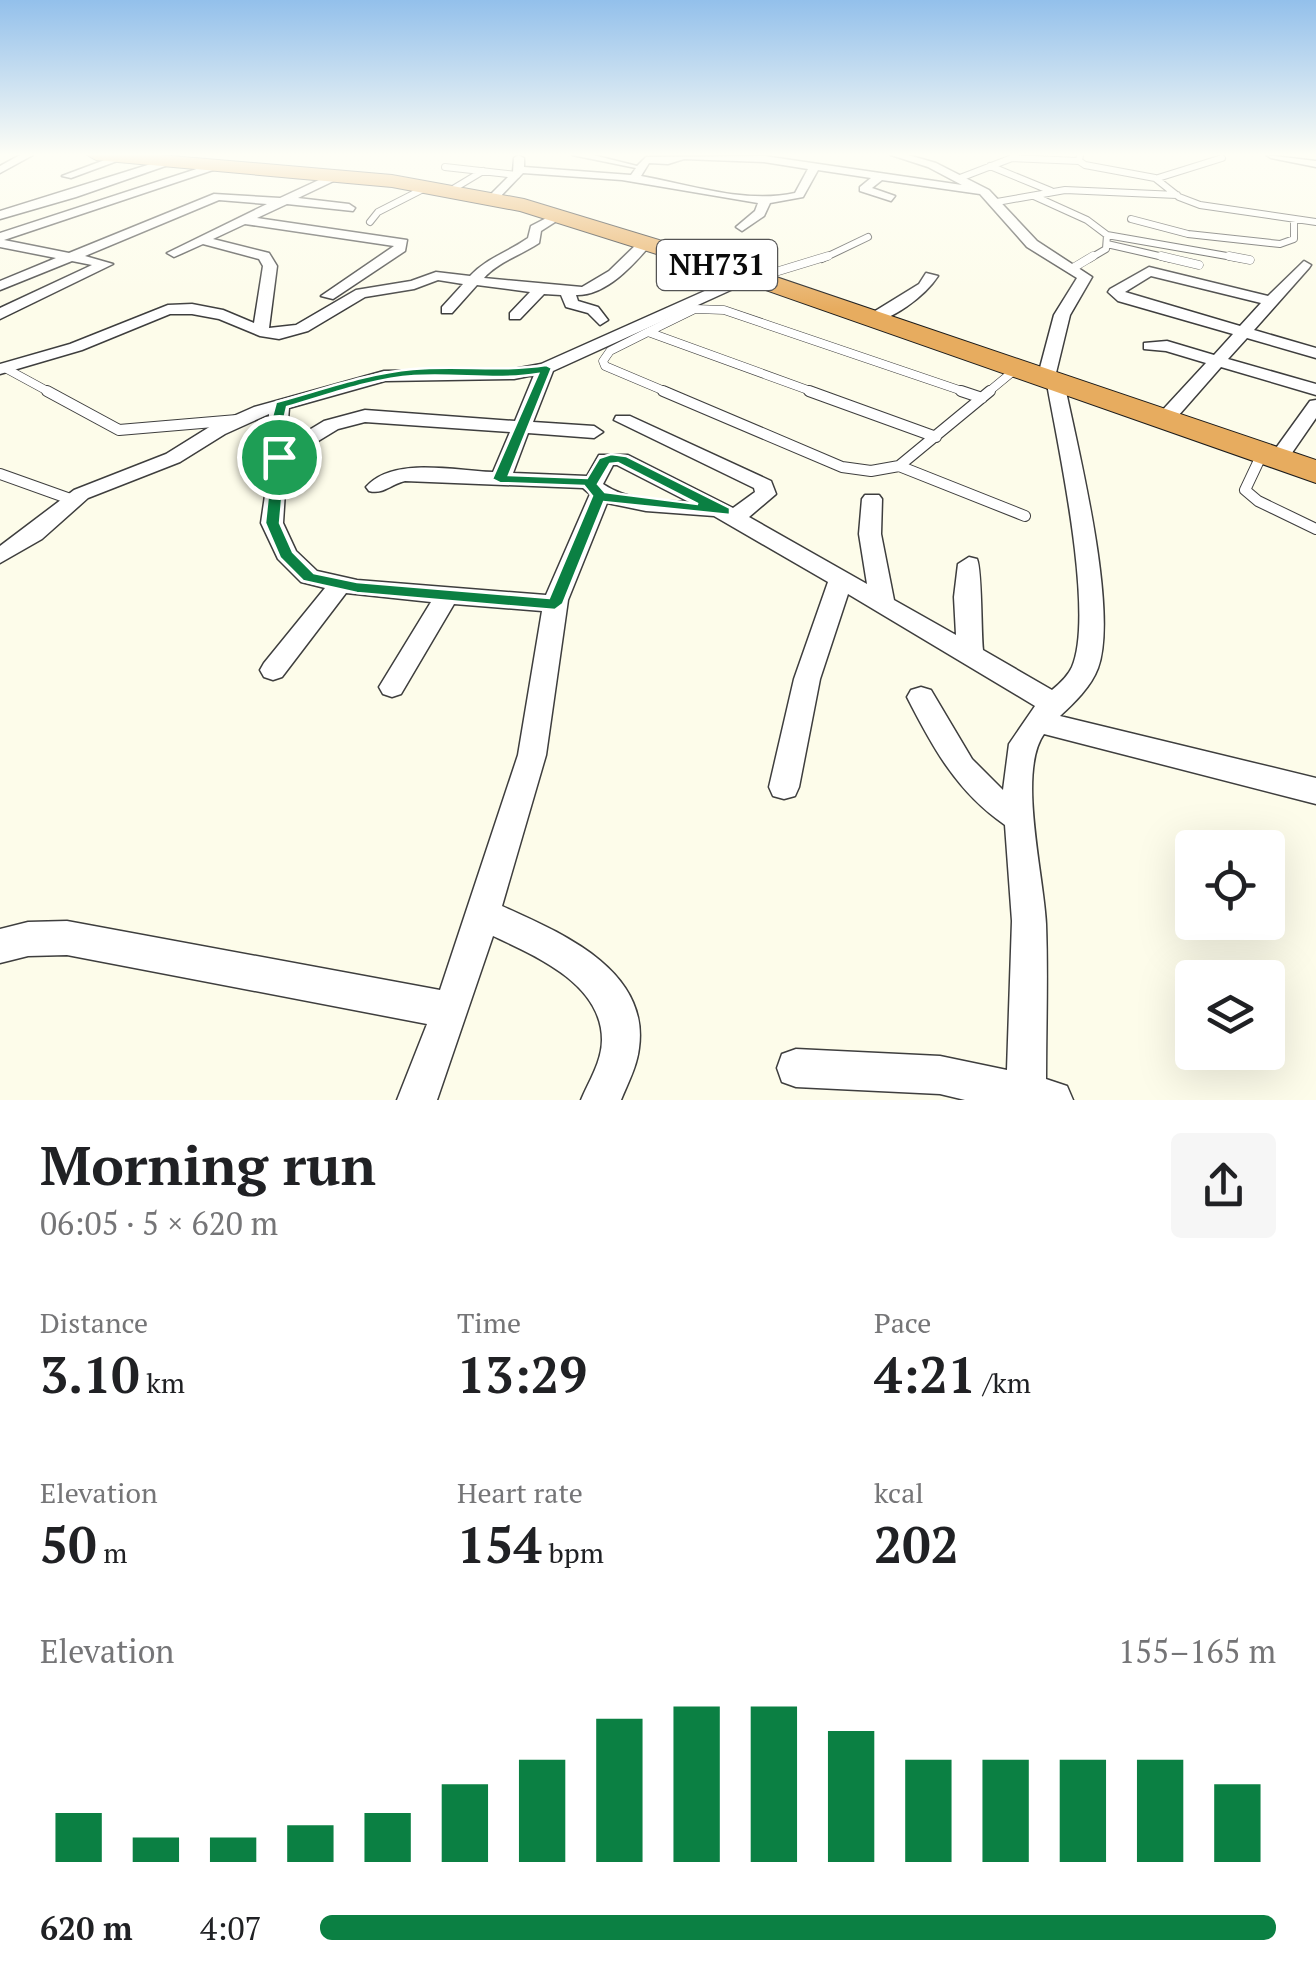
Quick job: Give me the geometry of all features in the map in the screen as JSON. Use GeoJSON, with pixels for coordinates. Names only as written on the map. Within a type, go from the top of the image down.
{"type":"FeatureCollection","features":[{"type":"Feature","properties":{"kind":"highway","name":"NH731"},"geometry":{"type":"LineString","coordinates":[[526,206],[753,277],[1316,472]]}},
{"type":"Feature","properties":{"kind":"street"},"geometry":{"type":"LineString","coordinates":[[0,215],[35,206]]}},
{"type":"Feature","properties":{"kind":"street"},"geometry":{"type":"LineString","coordinates":[[0,240],[97,206]]}},
{"type":"Feature","properties":{"kind":"street"},"geometry":{"type":"LineString","coordinates":[[0,286],[191,206]]}},
{"type":"Feature","properties":{"kind":"street"},"geometry":{"type":"LineString","coordinates":[[174,254],[272,206]]}},
{"type":"Feature","properties":{"kind":"street"},"geometry":{"type":"LineString","coordinates":[[333,206],[349,208]]}},
{"type":"Feature","properties":{"kind":"street"},"geometry":{"type":"LineString","coordinates":[[742,226],[763,206]]}},
{"type":"Feature","properties":{"kind":"street"},"geometry":{"type":"LineString","coordinates":[[796,1068],[940,1074],[1035,1098],[1030,938],[1018,780],[1020,752],[1084,670],[1092,632],[1072,472],[1050,380],[1062,315],[1086,280],[1024,236],[1001,206]]}},
{"type":"Feature","properties":{"kind":"street"},"geometry":{"type":"LineString","coordinates":[[447,310],[490,263],[514,255],[532,242],[536,229],[560,215]]}},
{"type":"Feature","properties":{"kind":"street"},"geometry":{"type":"LineString","coordinates":[[244,220],[402,243],[400,248],[266,332]]}},
{"type":"Feature","properties":{"kind":"street"},"geometry":{"type":"LineString","coordinates":[[89,230],[117,235]]}},
{"type":"Feature","properties":{"kind":"street"},"geometry":{"type":"LineString","coordinates":[[0,240],[106,264],[0,314]]}},
{"type":"Feature","properties":{"kind":"street"},"geometry":{"type":"LineString","coordinates":[[201,240],[264,256],[270,266],[266,332]]}},
{"type":"Feature","properties":{"kind":"street"},"geometry":{"type":"LineString","coordinates":[[2,369],[65,351],[168,310],[192,308],[266,332],[302,328],[369,290],[414,285],[436,276],[568,292],[593,288],[647,242]]}},
{"type":"Feature","properties":{"kind":"street"},"geometry":{"type":"LineString","coordinates":[[0,262],[30,248]]}},
{"type":"Feature","properties":{"kind":"street"},"geometry":{"type":"LineString","coordinates":[[1164,420],[1298,270],[1316,282]]}},
{"type":"Feature","properties":{"kind":"street"},"geometry":{"type":"LineString","coordinates":[[1270,301],[1149,271],[1116,292],[1123,298],[1316,353]]}},
{"type":"Feature","properties":{"kind":"street"},"geometry":{"type":"LineString","coordinates":[[872,318],[924,288],[931,276]]}},
{"type":"Feature","properties":{"kind":"street"},"geometry":{"type":"LineString","coordinates":[[0,556],[34,534],[73,500],[173,458],[237,420],[384,376],[418,372],[514,374],[546,368],[753,277]]}},
{"type":"Feature","properties":{"kind":"street"},"geometry":{"type":"LineString","coordinates":[[515,316],[541,289]]}},
{"type":"Feature","properties":{"kind":"street"},"geometry":{"type":"LineString","coordinates":[[568,292],[571,304],[594,310],[600,320]]}},
{"type":"Feature","properties":{"kind":"street"},"geometry":{"type":"LineString","coordinates":[[1150,346],[1166,346],[1316,390]]}},
{"type":"Feature","properties":{"kind":"street"},"geometry":{"type":"LineString","coordinates":[[500,479],[546,368]]}},
{"type":"Feature","properties":{"kind":"street"},"geometry":{"type":"LineString","coordinates":[[281,405],[276,424],[279,457],[272,523],[276,538],[308,577],[340,585],[555,604]]}},
{"type":"Feature","properties":{"kind":"street"},"geometry":{"type":"LineString","coordinates":[[1270,456],[1316,405]]}},
{"type":"Feature","properties":{"kind":"street"},"geometry":{"type":"LineString","coordinates":[[279,457],[331,425],[364,416],[594,432]]}},
{"type":"Feature","properties":{"kind":"street"},"geometry":{"type":"LineString","coordinates":[[376,487],[388,478],[405,476],[500,479],[594,489],[730,514],[766,494],[764,485],[624,420]]}},
{"type":"Feature","properties":{"kind":"street"},"geometry":{"type":"LineString","coordinates":[[417,1100],[532,755],[555,604],[604,461],[616,458],[730,514],[840,582],[970,653],[1046,714],[1316,790]]}},
{"type":"Feature","properties":{"kind":"street"},"geometry":{"type":"LineString","coordinates":[[872,500],[870,534],[883,605]]}},
{"type":"Feature","properties":{"kind":"street"},"geometry":{"type":"LineString","coordinates":[[969,564],[966,597],[970,653]]}},
{"type":"Feature","properties":{"kind":"street"},"geometry":{"type":"LineString","coordinates":[[784,787],[807,679],[840,582]]}},
{"type":"Feature","properties":{"kind":"street"},"geometry":{"type":"LineString","coordinates":[[273,670],[340,585]]}},
{"type":"Feature","properties":{"kind":"street"},"geometry":{"type":"LineString","coordinates":[[392,687],[447,595]]}},
{"type":"Feature","properties":{"kind":"street"},"geometry":{"type":"LineString","coordinates":[[920,697],[948,750],[972,784],[1022,820]]}},
{"type":"Feature","properties":{"kind":"street"},"geometry":{"type":"LineString","coordinates":[[482,914],[551,948],[583,968],[607,992],[619,1015],[622,1036],[620,1054],[601,1100]]}},
{"type":"Feature","properties":{"kind":"street"},"geometry":{"type":"LineString","coordinates":[[0,946],[28,939],[67,938],[450,1010]]}},
{"type":"Feature","properties":{"kind":"lane"},"geometry":{"type":"LineString","coordinates":[[370,222],[390,206]]}},
{"type":"Feature","properties":{"kind":"lane"},"geometry":{"type":"LineString","coordinates":[[1057,206],[1087,220],[1107,239],[1200,265]]}},
{"type":"Feature","properties":{"kind":"lane"},"geometry":{"type":"LineString","coordinates":[[1208,206],[1316,222]]}},
{"type":"Feature","properties":{"kind":"lane"},"geometry":{"type":"LineString","coordinates":[[1131,220],[1188,234],[1280,244],[1294,239],[1294,220]]}},
{"type":"Feature","properties":{"kind":"lane"},"geometry":{"type":"LineString","coordinates":[[753,277],[826,258],[868,237]]}},
{"type":"Feature","properties":{"kind":"lane"},"geometry":{"type":"LineString","coordinates":[[1107,239],[1250,260]]}},
{"type":"Feature","properties":{"kind":"lane"},"geometry":{"type":"LineString","coordinates":[[1073,268],[1098,255],[1107,239]]}},
{"type":"Feature","properties":{"kind":"lane"},"geometry":{"type":"LineString","coordinates":[[982,398],[724,310],[695,309],[610,351],[603,360],[604,366],[842,467],[875,472],[899,466],[936,437],[982,398],[1016,368]]}},
{"type":"Feature","properties":{"kind":"lane"},"geometry":{"type":"LineString","coordinates":[[648,332],[936,437]]}},
{"type":"Feature","properties":{"kind":"lane"},"geometry":{"type":"LineString","coordinates":[[2,369],[119,430],[237,420]]}},
{"type":"Feature","properties":{"kind":"lane"},"geometry":{"type":"LineString","coordinates":[[1270,456],[1246,490],[1258,501],[1316,529]]}},
{"type":"Feature","properties":{"kind":"lane"},"geometry":{"type":"LineString","coordinates":[[899,466],[1025,516]]}},
{"type":"Feature","properties":{"kind":"lane"},"geometry":{"type":"LineString","coordinates":[[0,474],[73,500]]}},
{"type":"Feature","properties":{"kind":"route"},"geometry":{"type":"LineString","coordinates":[[279,457],[272,523],[276,538],[308,577],[357,588],[555,604],[600,495],[596,492],[589,482],[597,479],[606,459],[621,459],[724,511],[615,500],[600,495],[589,482],[500,479],[546,368],[514,374],[418,372],[384,376],[281,405],[276,424],[279,457]]}}]}
